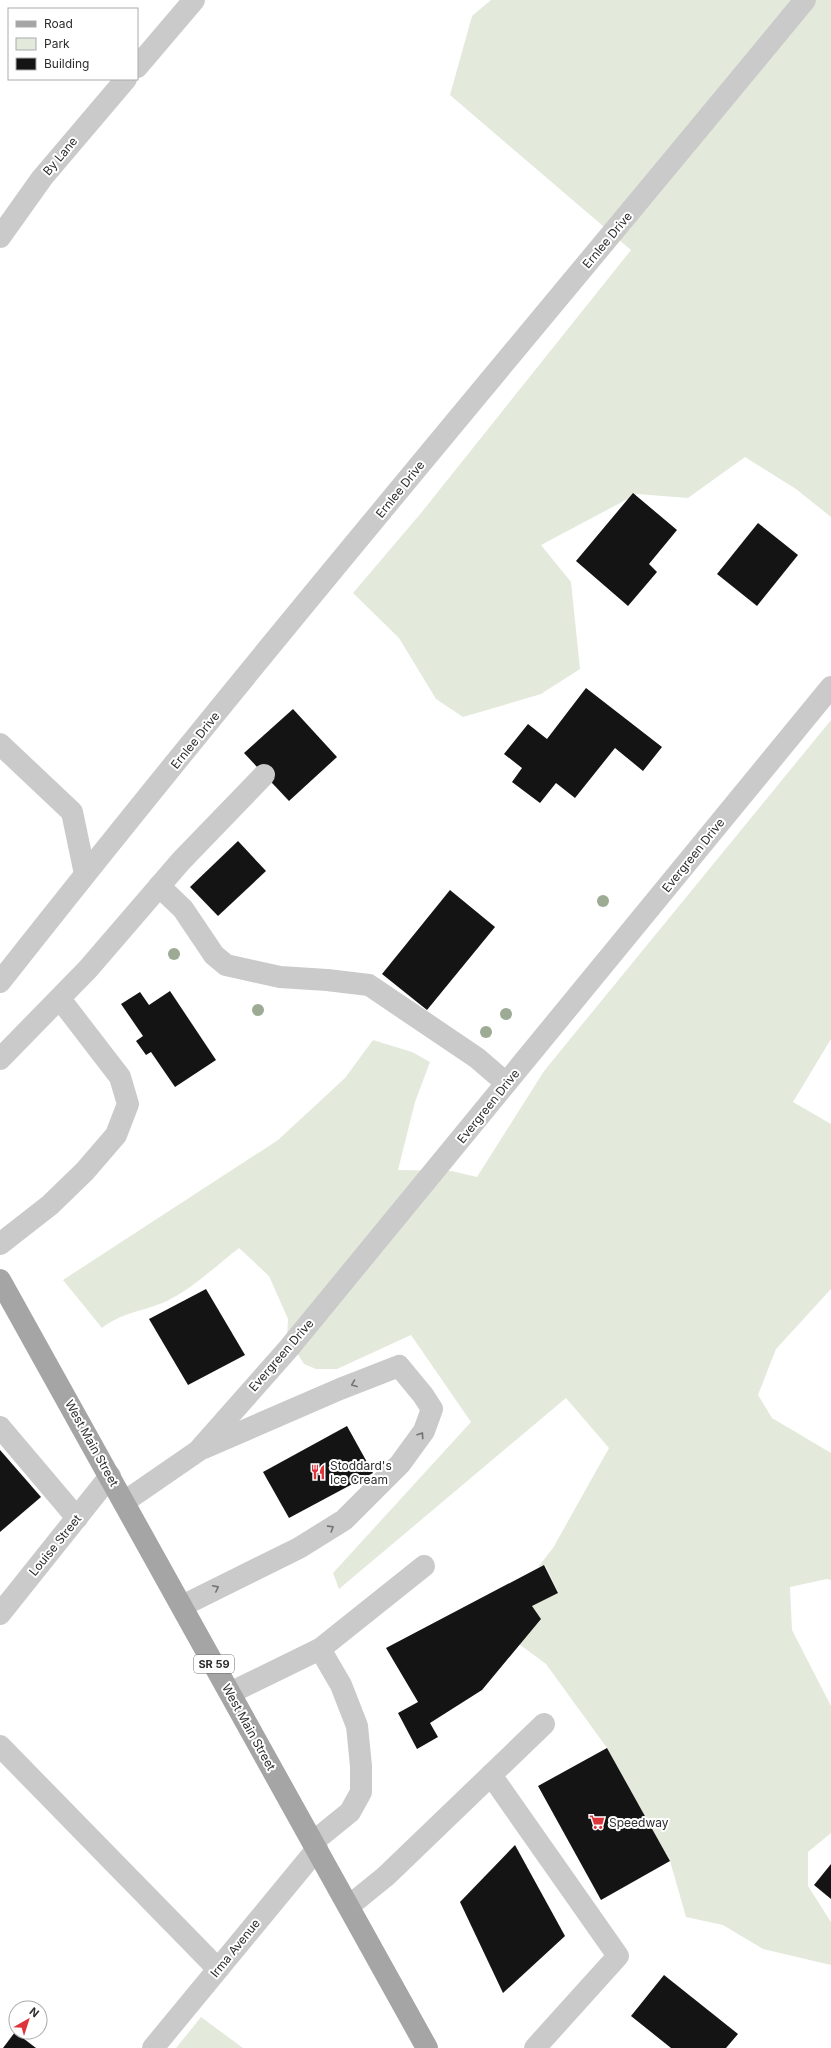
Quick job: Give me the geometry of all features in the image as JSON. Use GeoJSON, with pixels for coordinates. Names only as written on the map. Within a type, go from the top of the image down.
{"type":"FeatureCollection","features":[{"type":"Feature","properties":{"kind":"main road","name":"West Main Street"},"geometry":{"type":"LineString","coordinates":[[0,1280],[427,2048]]}},
{"type":"Feature","properties":{"kind":"street"},"geometry":{"type":"LineString","coordinates":[[138,66],[194,0]]}},
{"type":"Feature","properties":{"kind":"street","name":"Ernlee Drive"},"geometry":{"type":"LineString","coordinates":[[0,982],[85,874],[424,459],[620,226],[805,0]]}},
{"type":"Feature","properties":{"kind":"street","name":"By Lane"},"geometry":{"type":"LineString","coordinates":[[0,237],[42,178],[125,80]]}},
{"type":"Feature","properties":{"kind":"street","name":"Evergreen Drive"},"geometry":{"type":"LineString","coordinates":[[124,1502],[198,1451],[289,1348],[831,687]]}},
{"type":"Feature","properties":{"kind":"street"},"geometry":{"type":"LineString","coordinates":[[0,744],[72,812],[85,874]]}},
{"type":"Feature","properties":{"kind":"street"},"geometry":{"type":"LineString","coordinates":[[0,1059],[60,999],[181,861],[264,775]]}},
{"type":"Feature","properties":{"kind":"street"},"geometry":{"type":"LineString","coordinates":[[159,886],[183,909],[214,955],[226,965],[280,977],[327,980],[369,985],[477,1058],[506,1083]]}},
{"type":"Feature","properties":{"kind":"street"},"geometry":{"type":"LineString","coordinates":[[0,1244],[50,1205],[85,1171],[116,1135],[128,1104],[120,1078],[60,999]]}},
{"type":"Feature","properties":{"kind":"street"},"geometry":{"type":"LineString","coordinates":[[182,1606],[299,1548],[344,1520],[400,1464],[424,1431],[432,1410],[423,1396],[399,1366],[340,1389],[198,1451]]}},
{"type":"Feature","properties":{"kind":"street"},"geometry":{"type":"LineString","coordinates":[[0,1426],[77,1518]]}},
{"type":"Feature","properties":{"kind":"street","name":"Louise Street"},"geometry":{"type":"LineString","coordinates":[[0,1614],[110,1476]]}},
{"type":"Feature","properties":{"kind":"street"},"geometry":{"type":"LineString","coordinates":[[230,1693],[320,1649],[424,1566]]}},
{"type":"Feature","properties":{"kind":"street","name":"Irma Avenue"},"geometry":{"type":"LineString","coordinates":[[153,2048],[218,1969],[315,1845],[350,1812],[361,1792],[361,1766],[357,1726],[341,1685],[320,1649]]}},
{"type":"Feature","properties":{"kind":"street"},"geometry":{"type":"LineString","coordinates":[[348,1906],[386,1876],[544,1724]]}},
{"type":"Feature","properties":{"kind":"street"},"geometry":{"type":"LineString","coordinates":[[0,1746],[218,1969]]}},
{"type":"Feature","properties":{"kind":"street"},"geometry":{"type":"LineString","coordinates":[[492,1775],[618,1956],[535,2048]]}},
{"type":"Feature","properties":{"kind":"green space"},"geometry":{"type":"Polygon","coordinates":[[[491,0],[831,0],[831,517],[796,489],[745,457],[688,498],[637,494],[541,545],[571,582],[580,669],[541,694],[463,717],[436,699],[399,638],[353,593],[421,513],[631,250],[450,95],[472,16],[491,0]]]}},
{"type":"Feature","properties":{"kind":"green space"},"geometry":{"type":"Polygon","coordinates":[[[831,720],[831,1039],[793,1102],[831,1124],[831,1289],[776,1349],[758,1395],[772,1418],[831,1453],[831,1580],[827,1579],[790,1587],[792,1630],[831,1706],[831,1833],[808,1852],[808,1886],[831,1922],[831,1965],[763,1949],[723,1925],[686,1917],[670,1861],[607,1748],[546,1664],[519,1644],[540,1619],[532,1606],[558,1592],[545,1565],[538,1567],[553,1548],[609,1448],[566,1398],[339,1589],[333,1573],[471,1422],[411,1335],[337,1369],[316,1369],[304,1364],[287,1337],[288,1319],[269,1276],[239,1248],[177,1296],[158,1305],[118,1318],[102,1328],[63,1280],[278,1140],[345,1078],[373,1040],[412,1052],[430,1062],[415,1102],[398,1170],[452,1171],[477,1177],[544,1071],[831,720]]]}},
{"type":"Feature","properties":{"kind":"green space"},"geometry":{"type":"Polygon","coordinates":[[[201,2017],[243,2048],[176,2048],[201,2017]]]}},
{"type":"Feature","properties":{"kind":"building"},"geometry":{"type":"Polygon","coordinates":[[[633,493],[677,530],[649,564],[657,572],[628,606],[576,561],[633,493]]]}},
{"type":"Feature","properties":{"kind":"building"},"geometry":{"type":"Polygon","coordinates":[[[758,523],[798,555],[757,606],[717,574],[758,523]]]}},
{"type":"Feature","properties":{"kind":"building"},"geometry":{"type":"Polygon","coordinates":[[[586,688],[662,747],[643,771],[615,748],[575,798],[556,783],[540,803],[512,782],[522,768],[504,754],[528,724],[547,739],[586,688]]]}},
{"type":"Feature","properties":{"kind":"building"},"geometry":{"type":"Polygon","coordinates":[[[293,709],[337,757],[289,801],[244,753],[293,709]]]}},
{"type":"Feature","properties":{"kind":"building"},"geometry":{"type":"Polygon","coordinates":[[[238,841],[266,871],[218,916],[190,887],[238,841]]]}},
{"type":"Feature","properties":{"kind":"building"},"geometry":{"type":"Polygon","coordinates":[[[450,890],[495,927],[427,1010],[382,974],[450,890]]]}},
{"type":"Feature","properties":{"kind":"building"},"geometry":{"type":"Polygon","coordinates":[[[170,991],[216,1060],[175,1087],[151,1052],[146,1055],[136,1041],[143,1036],[121,1004],[140,992],[149,1005],[170,991]]]}},
{"type":"Feature","properties":{"kind":"building"},"geometry":{"type":"Polygon","coordinates":[[[206,1289],[245,1355],[188,1385],[149,1319],[206,1289]]]}},
{"type":"Feature","properties":{"kind":"building","name":"Stoddard's Ice Cream"},"geometry":{"type":"Polygon","coordinates":[[[347,1426],[373,1473],[289,1518],[263,1472],[347,1426]]]}},
{"type":"Feature","properties":{"kind":"building"},"geometry":{"type":"Polygon","coordinates":[[[0,1450],[41,1497],[0,1532],[0,1450]]]}},
{"type":"Feature","properties":{"kind":"building"},"geometry":{"type":"Polygon","coordinates":[[[544,1565],[558,1593],[532,1606],[541,1619],[482,1690],[430,1723],[438,1737],[417,1749],[398,1713],[418,1702],[386,1648],[544,1565]]]}},
{"type":"Feature","properties":{"kind":"building"},"geometry":{"type":"Polygon","coordinates":[[[607,1748],[670,1861],[601,1900],[538,1786],[607,1748]]]}},
{"type":"Feature","properties":{"kind":"building"},"geometry":{"type":"Polygon","coordinates":[[[515,1845],[565,1936],[503,1993],[460,1902],[515,1845]]]}},
{"type":"Feature","properties":{"kind":"building"},"geometry":{"type":"Polygon","coordinates":[[[831,1864],[831,1899],[814,1885],[831,1864]]]}},
{"type":"Feature","properties":{"kind":"building"},"geometry":{"type":"Polygon","coordinates":[[[664,1975],[738,2034],[726,2048],[671,2048],[631,2016],[664,1975]]]}},
{"type":"Feature","properties":{"kind":"building"},"geometry":{"type":"Polygon","coordinates":[[[9,2040],[26,2040],[36,2048],[3,2048],[9,2040]]]}},
{"type":"Feature","properties":{"kind":"place","name":"Stoddard's Ice Cream"},"geometry":{"type":"Point","coordinates":[318,1472]}},
{"type":"Feature","properties":{"kind":"place","name":"Speedway"},"geometry":{"type":"Point","coordinates":[597,1822]}}]}
